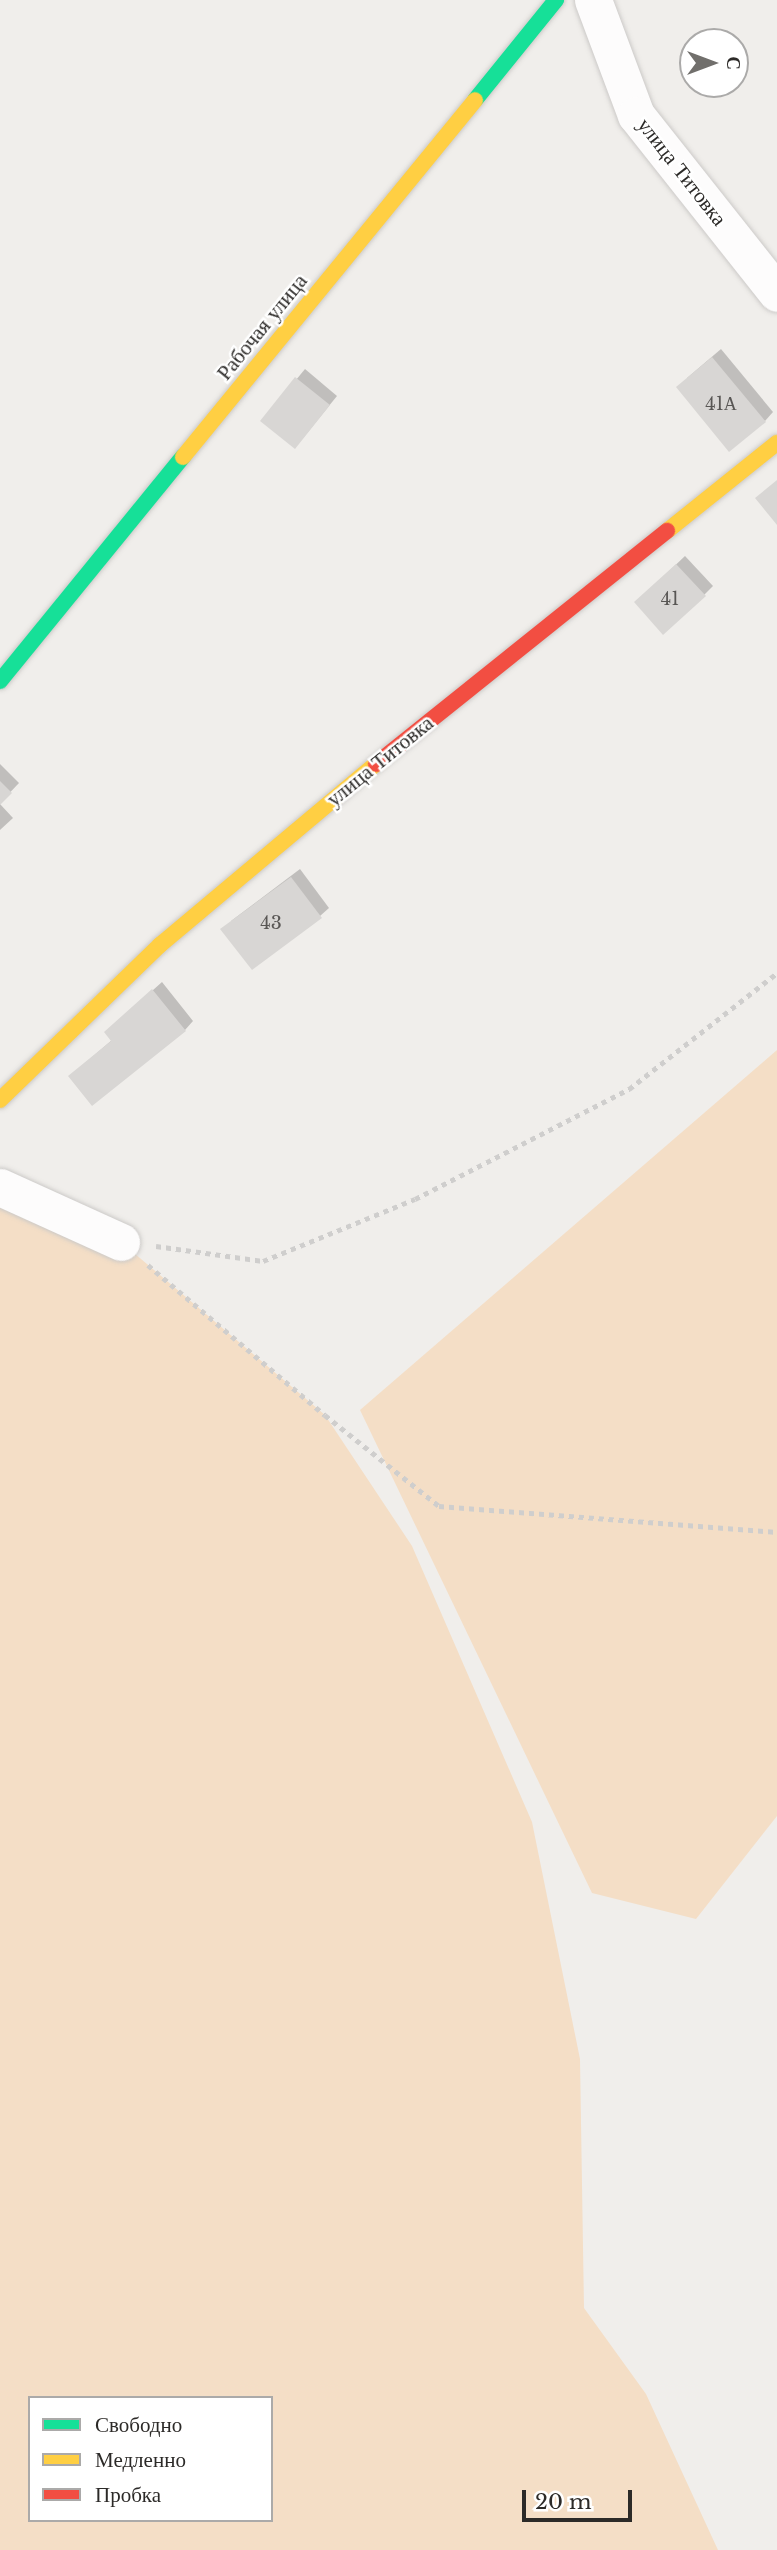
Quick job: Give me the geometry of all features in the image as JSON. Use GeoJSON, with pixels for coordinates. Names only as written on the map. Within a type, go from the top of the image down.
{"type":"FeatureCollection","features":[{"type":"Feature","properties":{"kind":"street","name":"Рабочая улица"},"geometry":{"type":"LineString","coordinates":[[0,681],[556,0]]}},
{"type":"Feature","properties":{"kind":"street","name":"улица Титовка"},"geometry":{"type":"LineString","coordinates":[[593,0],[636,115],[777,293]]}},
{"type":"Feature","properties":{"kind":"street","name":"улица Титовка"},"geometry":{"type":"LineString","coordinates":[[0,1100],[170,936],[389,753],[777,443]]}},
{"type":"Feature","properties":{"kind":"street"},"geometry":{"type":"LineString","coordinates":[[0,1187],[121,1242]]}},
{"type":"Feature","properties":{"kind":"path"},"geometry":{"type":"LineString","coordinates":[[121,1242],[263,1261],[402,1204],[629,1089],[777,973]]}},
{"type":"Feature","properties":{"kind":"path"},"geometry":{"type":"LineString","coordinates":[[121,1242],[325,1415],[439,1506],[777,1532]]}},
{"type":"Feature","properties":{"kind":"shaded area"},"geometry":{"type":"Polygon","coordinates":[[[777,1050],[777,1816],[696,1919],[592,1893],[360,1410],[777,1050]]]}},
{"type":"Feature","properties":{"kind":"shaded area"},"geometry":{"type":"Polygon","coordinates":[[[0,1187],[121,1242],[325,1415],[412,1546],[532,1822],[580,2059],[584,2308],[646,2394],[718,2550],[0,2550],[0,1187]]]}},
{"type":"Feature","properties":{"kind":"building"},"geometry":{"type":"Polygon","coordinates":[[[712,357],[766,422],[729,452],[676,387],[712,357]]]}},
{"type":"Feature","properties":{"kind":"building"},"geometry":{"type":"Polygon","coordinates":[[[295,377],[330,405],[295,449],[260,421],[295,377]]]}},
{"type":"Feature","properties":{"kind":"building"},"geometry":{"type":"Polygon","coordinates":[[[777,480],[777,525],[755,498],[777,480]]]}},
{"type":"Feature","properties":{"kind":"building"},"geometry":{"type":"Polygon","coordinates":[[[676,564],[706,596],[663,635],[634,602],[676,564]]]}},
{"type":"Feature","properties":{"kind":"building"},"geometry":{"type":"Polygon","coordinates":[[[0,781],[12,793],[0,805],[0,781]]]}},
{"type":"Feature","properties":{"kind":"building"},"geometry":{"type":"Polygon","coordinates":[[[291,877],[322,918],[252,970],[220,929],[291,877]]]}},
{"type":"Feature","properties":{"kind":"building"},"geometry":{"type":"Polygon","coordinates":[[[152,989],[186,1031],[92,1106],[68,1076],[111,1041],[104,1032],[152,989]]]}},
{"type":"Feature","properties":{"kind":"traffic: fast"},"geometry":{"type":"LineString","coordinates":[[475,100],[556,0]]}},
{"type":"Feature","properties":{"kind":"traffic: fast"},"geometry":{"type":"LineString","coordinates":[[0,681],[183,457]]}},
{"type":"Feature","properties":{"kind":"traffic: slow"},"geometry":{"type":"LineString","coordinates":[[183,457],[475,100]]}},
{"type":"Feature","properties":{"kind":"traffic: slow"},"geometry":{"type":"LineString","coordinates":[[667,531],[777,443]]}},
{"type":"Feature","properties":{"kind":"traffic: slow"},"geometry":{"type":"LineString","coordinates":[[0,1100],[160,945],[376,764]]}},
{"type":"Feature","properties":{"kind":"traffic: jam"},"geometry":{"type":"LineString","coordinates":[[376,764],[667,531]]}}]}
